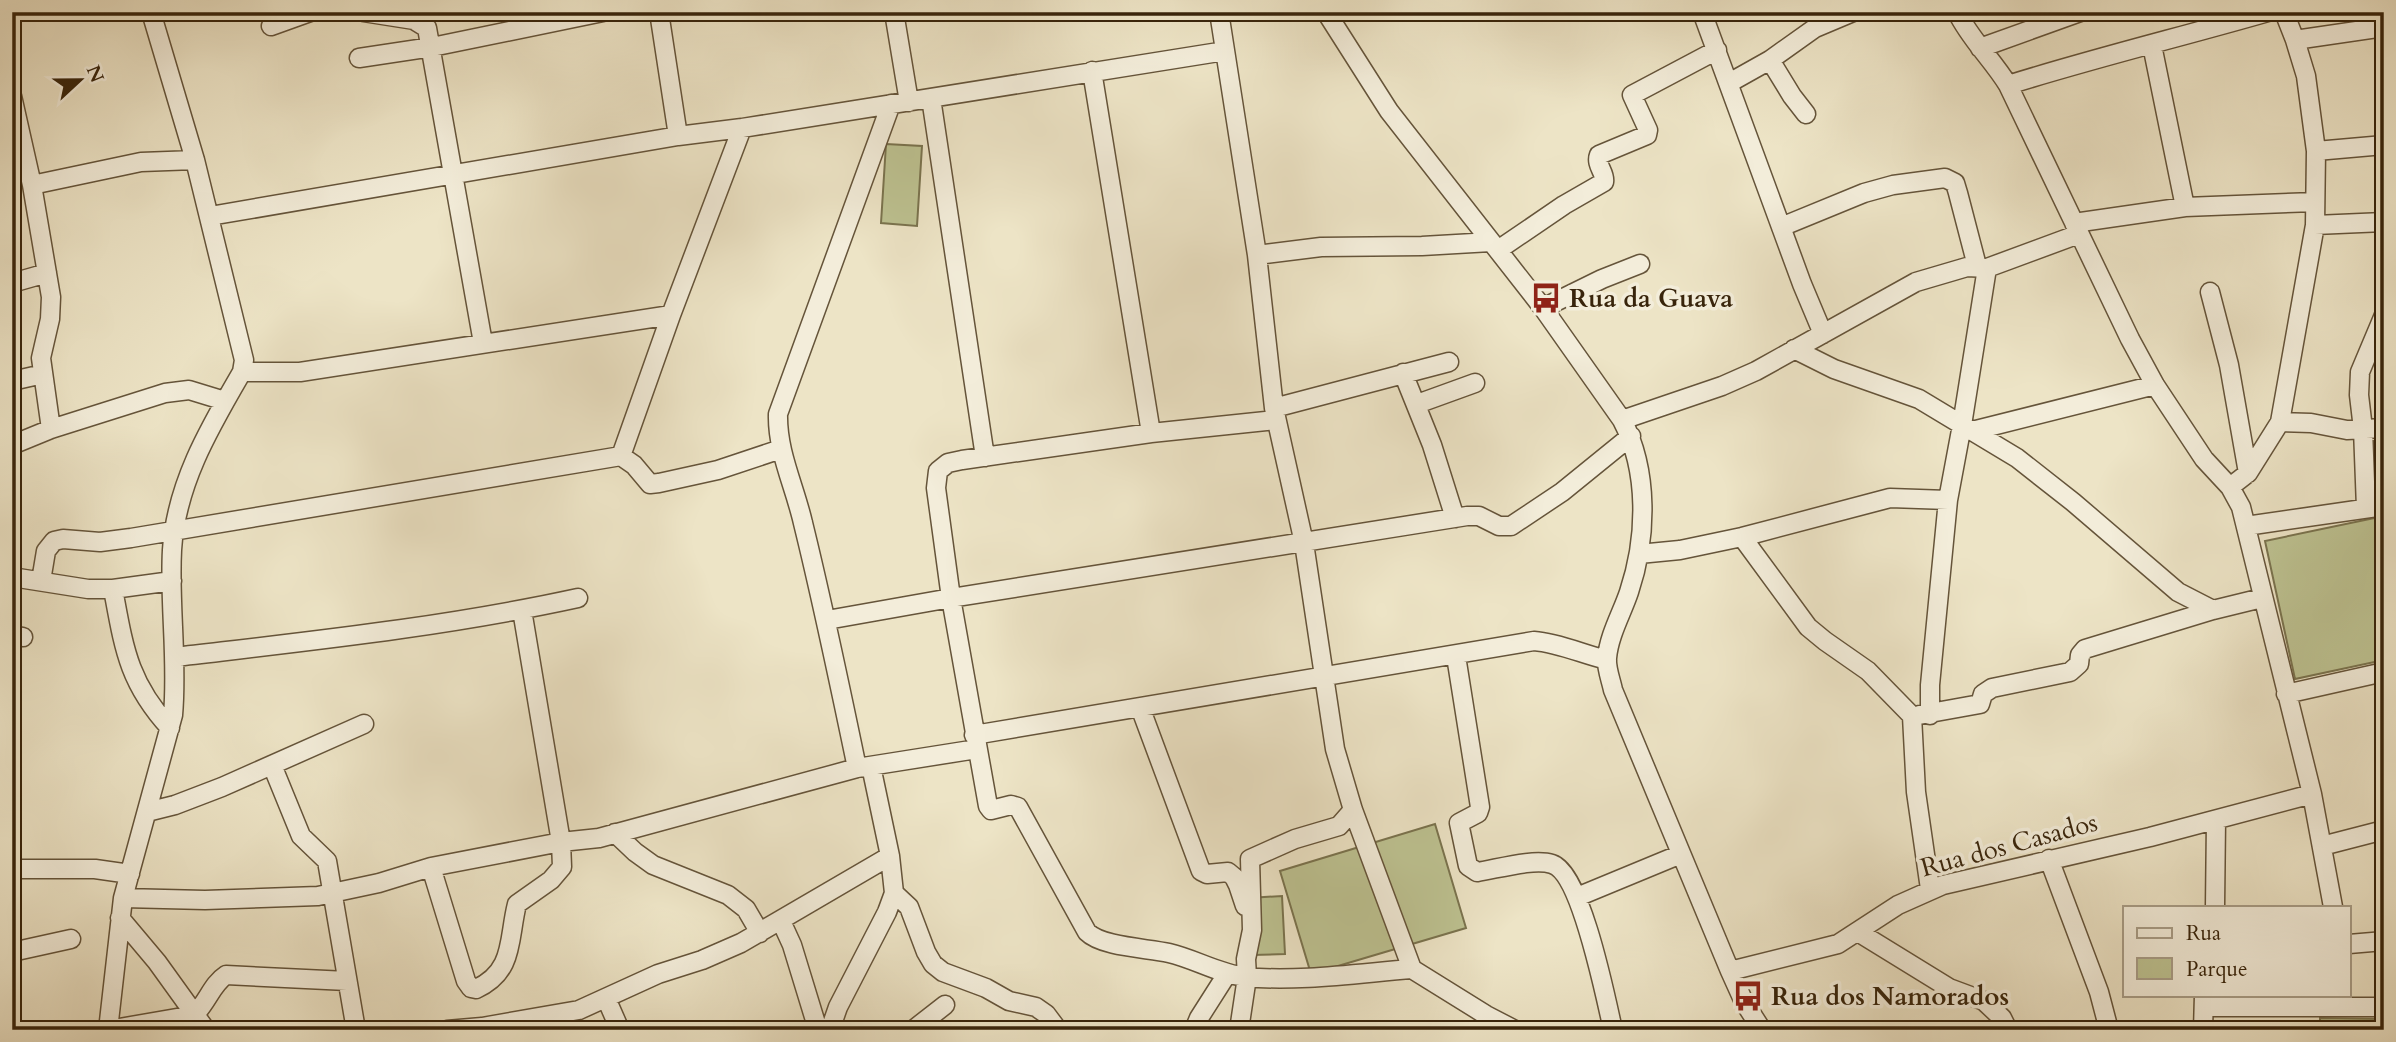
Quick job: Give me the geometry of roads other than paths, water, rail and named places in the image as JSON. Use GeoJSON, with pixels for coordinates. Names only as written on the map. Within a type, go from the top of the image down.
{"type":"FeatureCollection","features":[{"type":"Feature","properties":{"kind":"street"},"geometry":{"type":"LineString","coordinates":[[151,12],[210,216],[244,360],[242,372],[201,444],[184,489],[174,530],[172,581],[176,688],[170,728],[123,898],[108,1030],[194,1014],[202,1008],[219,980],[226,975],[347,981]]}},
{"type":"Feature","properties":{"kind":"street"},"geometry":{"type":"LineString","coordinates":[[271,26],[310,12]]}},
{"type":"Feature","properties":{"kind":"street"},"geometry":{"type":"LineString","coordinates":[[363,12],[378,16],[396,16],[428,28],[483,343]]}},
{"type":"Feature","properties":{"kind":"street"},"geometry":{"type":"LineString","coordinates":[[359,58],[432,47],[603,12]]}},
{"type":"Feature","properties":{"kind":"street"},"geometry":{"type":"LineString","coordinates":[[659,12],[678,136]]}},
{"type":"Feature","properties":{"kind":"street"},"geometry":{"type":"LineString","coordinates":[[894,12],[909,102]]}},
{"type":"Feature","properties":{"kind":"street"},"geometry":{"type":"LineString","coordinates":[[1219,12],[1257,255],[1275,414],[1304,543],[1335,749],[1353,810],[1412,968]]}},
{"type":"Feature","properties":{"kind":"street"},"geometry":{"type":"LineString","coordinates":[[1326,12],[1389,111],[1543,307],[1631,436],[1643,501],[1639,554],[1606,660],[1613,690],[1730,971],[1744,1002],[1762,1030]]}},
{"type":"Feature","properties":{"kind":"street"},"geometry":{"type":"LineString","coordinates":[[1702,12],[1823,334]]}},
{"type":"Feature","properties":{"kind":"street"},"geometry":{"type":"LineString","coordinates":[[1729,83],[1770,60],[1815,28],[1853,12]]}},
{"type":"Feature","properties":{"kind":"street"},"geometry":{"type":"LineString","coordinates":[[1957,12],[1964,28],[1995,64],[2008,85],[2155,385],[2204,459],[2230,487],[2241,506],[2312,794],[2333,906]]}},
{"type":"Feature","properties":{"kind":"street"},"geometry":{"type":"LineString","coordinates":[[1980,48],[2080,12]]}},
{"type":"Feature","properties":{"kind":"street"},"geometry":{"type":"LineString","coordinates":[[2008,85],[2268,12]]}},
{"type":"Feature","properties":{"kind":"street"},"geometry":{"type":"LineString","coordinates":[[2230,487],[2249,473],[2280,422],[2315,225],[2316,151],[2306,76],[2284,12]]}},
{"type":"Feature","properties":{"kind":"street"},"geometry":{"type":"LineString","coordinates":[[2295,40],[2384,27]]}},
{"type":"Feature","properties":{"kind":"street"},"geometry":{"type":"LineString","coordinates":[[2152,46],[2185,208]]}},
{"type":"Feature","properties":{"kind":"street"},"geometry":{"type":"LineString","coordinates":[[1257,255],[1321,247],[1495,246],[1604,182],[1605,177],[1598,162],[1599,155],[1647,135],[1648,131],[1632,95],[1717,50]]}},
{"type":"Feature","properties":{"kind":"street"},"geometry":{"type":"LineString","coordinates":[[210,216],[678,136],[1225,51]]}},
{"type":"Feature","properties":{"kind":"street"},"geometry":{"type":"LineString","coordinates":[[1770,60],[1806,114]]}},
{"type":"Feature","properties":{"kind":"street"},"geometry":{"type":"LineString","coordinates":[[1092,71],[1151,433]]}},
{"type":"Feature","properties":{"kind":"street"},"geometry":{"type":"LineString","coordinates":[[12,96],[32,185],[47,273],[50,319],[43,346],[43,374],[51,429]]}},
{"type":"Feature","properties":{"kind":"street"},"geometry":{"type":"LineString","coordinates":[[931,98],[985,457]]}},
{"type":"Feature","properties":{"kind":"street"},"geometry":{"type":"LineString","coordinates":[[830,1030],[838,1007],[894,893],[890,856],[864,767],[800,506],[781,449],[778,414],[891,104]]}},
{"type":"Feature","properties":{"kind":"street"},"geometry":{"type":"LineString","coordinates":[[621,456],[742,128]]}},
{"type":"Feature","properties":{"kind":"street"},"geometry":{"type":"LineString","coordinates":[[2316,151],[2384,145]]}},
{"type":"Feature","properties":{"kind":"street"},"geometry":{"type":"LineString","coordinates":[[32,185],[141,162],[195,160]]}},
{"type":"Feature","properties":{"kind":"street"},"geometry":{"type":"LineString","coordinates":[[1781,227],[1864,193],[1945,177],[1955,183],[1982,267],[1967,428],[1948,500],[1931,671],[1921,715],[1916,792],[1930,889]]}},
{"type":"Feature","properties":{"kind":"street"},"geometry":{"type":"LineString","coordinates":[[1622,420],[1756,372],[1916,282],[1951,271],[1982,267],[2077,229],[2185,208],[2315,202]]}},
{"type":"Feature","properties":{"kind":"street"},"geometry":{"type":"LineString","coordinates":[[2315,225],[2384,222]]}},
{"type":"Feature","properties":{"kind":"street"},"geometry":{"type":"LineString","coordinates":[[1543,307],[1640,264]]}},
{"type":"Feature","properties":{"kind":"street"},"geometry":{"type":"LineString","coordinates":[[12,283],[47,273]]}},
{"type":"Feature","properties":{"kind":"street"},"geometry":{"type":"LineString","coordinates":[[2210,292],[2229,365],[2249,473]]}},
{"type":"Feature","properties":{"kind":"street"},"geometry":{"type":"LineString","coordinates":[[242,372],[300,372],[383,361],[671,315]]}},
{"type":"Feature","properties":{"kind":"street"},"geometry":{"type":"LineString","coordinates":[[2246,526],[2375,507],[2360,413],[2360,372],[2384,315]]}},
{"type":"Feature","properties":{"kind":"street"},"geometry":{"type":"LineString","coordinates":[[1794,349],[1834,369],[1919,399],[2017,458],[2178,592],[2213,610]]}},
{"type":"Feature","properties":{"kind":"street"},"geometry":{"type":"LineString","coordinates":[[1449,362],[1403,373],[1275,414],[948,463],[938,471],[936,488],[951,598],[988,807],[991,810],[1011,805],[1018,807],[1091,936],[1171,953],[1227,974],[1247,977],[1312,976],[1412,968],[1486,1015],[1515,1030]]}},
{"type":"Feature","properties":{"kind":"street"},"geometry":{"type":"LineString","coordinates":[[1403,373],[1417,404],[1455,518]]}},
{"type":"Feature","properties":{"kind":"street"},"geometry":{"type":"LineString","coordinates":[[12,381],[43,374]]}},
{"type":"Feature","properties":{"kind":"street"},"geometry":{"type":"LineString","coordinates":[[1417,404],[1475,383]]}},
{"type":"Feature","properties":{"kind":"street"},"geometry":{"type":"LineString","coordinates":[[1967,428],[2155,385]]}},
{"type":"Feature","properties":{"kind":"street"},"geometry":{"type":"LineString","coordinates":[[12,445],[145,398],[181,390],[197,391],[225,401]]}},
{"type":"Feature","properties":{"kind":"street"},"geometry":{"type":"LineString","coordinates":[[2280,422],[2311,423],[2347,430],[2384,428]]}},
{"type":"Feature","properties":{"kind":"street"},"geometry":{"type":"LineString","coordinates":[[827,620],[1455,518],[1479,516],[1499,526],[1511,526],[1570,485],[1631,436]]}},
{"type":"Feature","properties":{"kind":"street"},"geometry":{"type":"LineString","coordinates":[[41,581],[46,551],[54,541],[63,539],[100,542],[621,456],[650,484],[659,484],[718,470],[781,449]]}},
{"type":"Feature","properties":{"kind":"street"},"geometry":{"type":"LineString","coordinates":[[1639,554],[1681,550],[1742,537],[1889,498],[1948,500]]}},
{"type":"Feature","properties":{"kind":"street"},"geometry":{"type":"LineString","coordinates":[[1742,537],[1808,627],[1868,671],[1921,715]]}},
{"type":"Feature","properties":{"kind":"street"},"geometry":{"type":"LineString","coordinates":[[12,577],[88,589],[113,589],[172,581]]}},
{"type":"Feature","properties":{"kind":"street"},"geometry":{"type":"LineString","coordinates":[[113,589],[121,632],[136,681],[151,707],[170,728]]}},
{"type":"Feature","properties":{"kind":"street"},"geometry":{"type":"LineString","coordinates":[[175,657],[387,632],[578,598]]}},
{"type":"Feature","properties":{"kind":"street"},"geometry":{"type":"LineString","coordinates":[[1921,715],[1980,704],[1983,694],[1992,688],[2070,672],[2079,664],[2080,655],[2085,649],[2262,598]]}},
{"type":"Feature","properties":{"kind":"street"},"geometry":{"type":"LineString","coordinates":[[431,867],[466,981],[471,988],[476,989],[489,981],[507,960],[517,904],[551,880],[562,867],[561,842],[522,610]]}},
{"type":"Feature","properties":{"kind":"street"},"geometry":{"type":"LineString","coordinates":[[123,898],[205,900],[318,896],[379,883],[431,867],[615,834],[864,767],[1140,707],[1534,641],[1552,643],[1606,660]]}},
{"type":"Feature","properties":{"kind":"street"},"geometry":{"type":"LineString","coordinates":[[1456,656],[1480,807],[1474,816],[1459,823],[1468,866],[1477,872],[1535,863],[1550,863],[1559,867],[1577,897],[1613,1030]]}},
{"type":"Feature","properties":{"kind":"street"},"geometry":{"type":"LineString","coordinates":[[2286,694],[2384,672]]}},
{"type":"Feature","properties":{"kind":"street"},"geometry":{"type":"LineString","coordinates":[[1140,707],[1201,871],[1207,874],[1228,872],[1234,877],[1252,930]]}},
{"type":"Feature","properties":{"kind":"street"},"geometry":{"type":"LineString","coordinates":[[147,812],[191,799],[364,724]]}},
{"type":"Feature","properties":{"kind":"street"},"geometry":{"type":"LineString","coordinates":[[272,765],[301,836],[327,861],[356,1030]]}},
{"type":"Feature","properties":{"kind":"street","name":"Rua dos Casados"},"geometry":{"type":"LineString","coordinates":[[1730,971],[1838,944],[1887,911],[1930,889],[2312,794]]}},
{"type":"Feature","properties":{"kind":"street"},"geometry":{"type":"LineString","coordinates":[[1239,1030],[1247,977],[1246,959],[1252,930],[1250,859],[1294,839],[1339,826],[1353,810]]}},
{"type":"Feature","properties":{"kind":"street"},"geometry":{"type":"LineString","coordinates":[[2215,906],[2216,820]]}},
{"type":"Feature","properties":{"kind":"street"},"geometry":{"type":"LineString","coordinates":[[2322,846],[2384,830]]}},
{"type":"Feature","properties":{"kind":"street"},"geometry":{"type":"LineString","coordinates":[[615,834],[653,865],[729,895],[746,909],[760,933]]}},
{"type":"Feature","properties":{"kind":"street"},"geometry":{"type":"LineString","coordinates":[[1577,897],[1681,854]]}},
{"type":"Feature","properties":{"kind":"street"},"geometry":{"type":"LineString","coordinates":[[447,1030],[482,1028],[579,1010],[658,974],[702,960],[760,933],[890,856]]}},
{"type":"Feature","properties":{"kind":"street"},"geometry":{"type":"LineString","coordinates":[[2049,859],[2099,992],[2109,1030]]}},
{"type":"Feature","properties":{"kind":"street"},"geometry":{"type":"LineString","coordinates":[[12,869],[96,869],[130,874]]}},
{"type":"Feature","properties":{"kind":"street"},"geometry":{"type":"LineString","coordinates":[[894,893],[909,906],[933,964],[943,972],[986,988],[1009,1001],[1037,1007],[1058,1030]]}},
{"type":"Feature","properties":{"kind":"street"},"geometry":{"type":"LineString","coordinates":[[120,918],[157,962],[206,1030]]}},
{"type":"Feature","properties":{"kind":"street"},"geometry":{"type":"LineString","coordinates":[[781,921],[792,945],[818,1030]]}},
{"type":"Feature","properties":{"kind":"street"},"geometry":{"type":"LineString","coordinates":[[1858,932],[1949,988],[1984,1001],[2001,1018],[2008,1030]]}},
{"type":"Feature","properties":{"kind":"street"},"geometry":{"type":"LineString","coordinates":[[12,953],[71,939]]}},
{"type":"Feature","properties":{"kind":"street"},"geometry":{"type":"LineString","coordinates":[[2350,944],[2384,941]]}},
{"type":"Feature","properties":{"kind":"street"},"geometry":{"type":"LineString","coordinates":[[1194,1030],[1227,974]]}},
{"type":"Feature","properties":{"kind":"street"},"geometry":{"type":"LineString","coordinates":[[607,998],[620,1030]]}},
{"type":"Feature","properties":{"kind":"street"},"geometry":{"type":"LineString","coordinates":[[2203,1030],[2204,1001],[2350,1001],[2384,1007]]}},
{"type":"Feature","properties":{"kind":"street"},"geometry":{"type":"LineString","coordinates":[[913,1030],[945,1005]]}},
{"type":"Feature","properties":{"kind":"place","name":"Rua da Guava"},"geometry":{"type":"Point","coordinates":[1546,298]}},
{"type":"Feature","properties":{"kind":"place","name":"Rua dos Namorados"},"geometry":{"type":"Point","coordinates":[1748,996]}}]}
